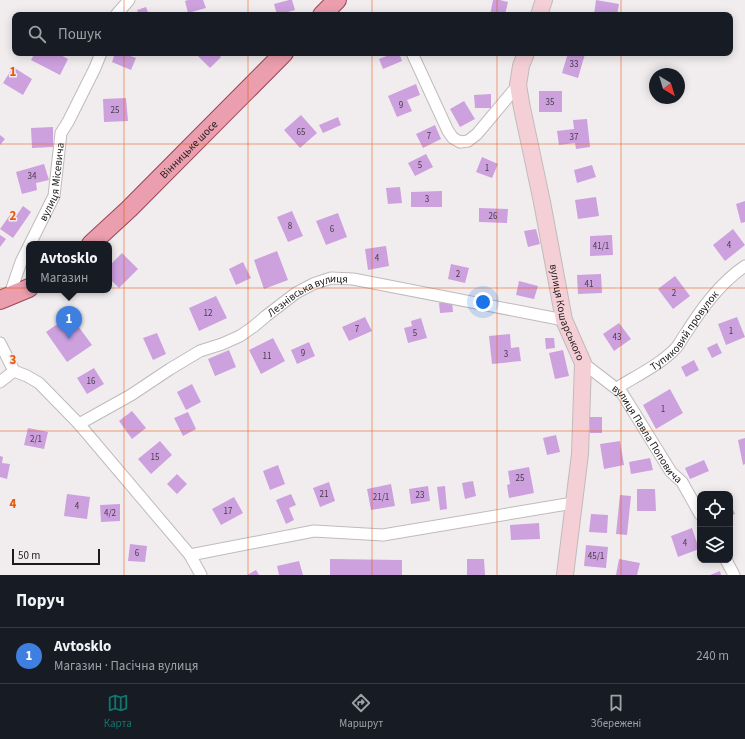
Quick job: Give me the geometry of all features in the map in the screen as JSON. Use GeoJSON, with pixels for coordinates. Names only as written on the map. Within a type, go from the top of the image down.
{"type":"FeatureCollection","features":[{"type":"Feature","properties":{"kind":"main road"},"geometry":{"type":"LineString","coordinates":[[325,12],[337,0]]}},
{"type":"Feature","properties":{"kind":"main road","name":"Вінницьке шосе"},"geometry":{"type":"LineString","coordinates":[[94,241],[129,209],[281,56]]}},
{"type":"Feature","properties":{"kind":"main road"},"geometry":{"type":"LineString","coordinates":[[5,299],[26,289]]}},
{"type":"Feature","properties":{"kind":"street"},"geometry":{"type":"LineString","coordinates":[[119,12],[129,0]]}},
{"type":"Feature","properties":{"kind":"street"},"geometry":{"type":"LineString","coordinates":[[540,12],[544,0]]}},
{"type":"Feature","properties":{"kind":"street","name":"вулиця Місевича"},"geometry":{"type":"LineString","coordinates":[[31,241],[54,196],[61,133],[92,75],[100,56]]}},
{"type":"Feature","properties":{"kind":"street"},"geometry":{"type":"LineString","coordinates":[[413,56],[448,131],[453,138],[460,142],[468,141],[477,134],[518,84]]}},
{"type":"Feature","properties":{"kind":"street","name":"вулиця Кошарського"},"geometry":{"type":"LineString","coordinates":[[525,56],[521,66],[518,84],[522,108],[542,202],[564,320],[583,363],[580,454],[565,575]]}},
{"type":"Feature","properties":{"kind":"street","name":"вулиця Місевича"},"geometry":{"type":"LineString","coordinates":[[5,299],[26,251]]}},
{"type":"Feature","properties":{"kind":"street","name":"Тупиковий провулок"},"geometry":{"type":"LineString","coordinates":[[617,388],[660,362],[676,348],[712,295],[745,266]]}},
{"type":"Feature","properties":{"kind":"street","name":"Лезнівська вулиця"},"geometry":{"type":"LineString","coordinates":[[79,424],[131,395],[170,369],[200,352],[240,336],[296,293],[331,278],[353,279],[564,320]]}},
{"type":"Feature","properties":{"kind":"street"},"geometry":{"type":"LineString","coordinates":[[0,343],[14,371],[39,383],[79,424],[190,555],[201,575]]}},
{"type":"Feature","properties":{"kind":"street","name":"вулиця Павла Поповича"},"geometry":{"type":"LineString","coordinates":[[583,363],[622,393],[671,472],[682,482],[697,509]]}},
{"type":"Feature","properties":{"kind":"street"},"geometry":{"type":"LineString","coordinates":[[0,382],[14,371]]}},
{"type":"Feature","properties":{"kind":"street"},"geometry":{"type":"LineString","coordinates":[[190,555],[314,531],[383,535],[574,503]]}},
{"type":"Feature","properties":{"kind":"street"},"geometry":{"type":"LineString","coordinates":[[728,563],[734,575]]}},
{"type":"Feature","properties":{"kind":"building"},"geometry":{"type":"Polygon","coordinates":[[[203,0],[206,8],[188,12],[185,1],[203,0]]]}},
{"type":"Feature","properties":{"kind":"building"},"geometry":{"type":"Polygon","coordinates":[[[292,0],[295,10],[288,12],[276,12],[274,4],[292,0]]]}},
{"type":"Feature","properties":{"kind":"building"},"geometry":{"type":"Polygon","coordinates":[[[493,0],[508,2],[506,12],[491,12],[493,0]]]}},
{"type":"Feature","properties":{"kind":"building"},"geometry":{"type":"Polygon","coordinates":[[[596,0],[619,4],[618,12],[594,12],[596,0]]]}},
{"type":"Feature","properties":{"kind":"building"},"geometry":{"type":"Polygon","coordinates":[[[146,7],[148,12],[138,12],[137,10],[146,7]]]}},
{"type":"Feature","properties":{"kind":"building"},"geometry":{"type":"Polygon","coordinates":[[[33,56],[62,56],[68,59],[60,75],[31,60],[33,56]]]}},
{"type":"Feature","properties":{"kind":"building"},"geometry":{"type":"Polygon","coordinates":[[[114,56],[130,56],[136,58],[131,70],[112,62],[114,56]]]}},
{"type":"Feature","properties":{"kind":"building"},"geometry":{"type":"Polygon","coordinates":[[[198,56],[221,57],[210,68],[198,56]]]}},
{"type":"Feature","properties":{"kind":"building"},"geometry":{"type":"Polygon","coordinates":[[[386,56],[400,56],[402,61],[383,69],[379,59],[386,56]]]}},
{"type":"Feature","properties":{"kind":"building"},"geometry":{"type":"Polygon","coordinates":[[[567,56],[584,56],[578,78],[562,73],[567,56]]]}},
{"type":"Feature","properties":{"kind":"building"},"geometry":{"type":"Polygon","coordinates":[[[13,67],[32,79],[23,95],[3,83],[13,67]]]}},
{"type":"Feature","properties":{"kind":"building"},"geometry":{"type":"Polygon","coordinates":[[[416,84],[420,95],[407,100],[412,111],[397,117],[388,96],[416,84]]]}},
{"type":"Feature","properties":{"kind":"building"},"geometry":{"type":"Polygon","coordinates":[[[539,91],[562,91],[562,112],[539,112],[539,91]]]}},
{"type":"Feature","properties":{"kind":"building"},"geometry":{"type":"Polygon","coordinates":[[[491,94],[491,108],[475,108],[474,95],[491,94]]]}},
{"type":"Feature","properties":{"kind":"building"},"geometry":{"type":"Polygon","coordinates":[[[126,98],[128,121],[104,122],[103,99],[126,98]]]}},
{"type":"Feature","properties":{"kind":"building"},"geometry":{"type":"Polygon","coordinates":[[[464,101],[475,119],[460,127],[450,109],[464,101]]]}},
{"type":"Feature","properties":{"kind":"building"},"geometry":{"type":"Polygon","coordinates":[[[301,115],[317,133],[300,148],[284,130],[301,115]]]}},
{"type":"Feature","properties":{"kind":"building"},"geometry":{"type":"Polygon","coordinates":[[[338,117],[341,125],[323,133],[319,125],[338,117]]]}},
{"type":"Feature","properties":{"kind":"building"},"geometry":{"type":"Polygon","coordinates":[[[587,119],[590,147],[576,149],[575,143],[559,145],[557,131],[574,129],[573,120],[587,119]]]}},
{"type":"Feature","properties":{"kind":"building"},"geometry":{"type":"Polygon","coordinates":[[[435,125],[441,139],[423,148],[416,134],[435,125]]]}},
{"type":"Feature","properties":{"kind":"building"},"geometry":{"type":"Polygon","coordinates":[[[53,127],[53,147],[32,148],[31,128],[53,127]]]}},
{"type":"Feature","properties":{"kind":"building"},"geometry":{"type":"Polygon","coordinates":[[[0,135],[5,139],[0,145],[0,135]]]}},
{"type":"Feature","properties":{"kind":"building"},"geometry":{"type":"Polygon","coordinates":[[[426,154],[433,167],[415,176],[408,163],[426,154]]]}},
{"type":"Feature","properties":{"kind":"building"},"geometry":{"type":"Polygon","coordinates":[[[482,157],[498,164],[492,178],[476,172],[482,157]]]}},
{"type":"Feature","properties":{"kind":"building"},"geometry":{"type":"Polygon","coordinates":[[[44,164],[49,180],[36,183],[37,190],[22,194],[16,172],[44,164]]]}},
{"type":"Feature","properties":{"kind":"building"},"geometry":{"type":"Polygon","coordinates":[[[592,165],[596,177],[577,183],[574,170],[592,165]]]}},
{"type":"Feature","properties":{"kind":"building"},"geometry":{"type":"Polygon","coordinates":[[[400,187],[402,203],[388,204],[386,188],[400,187]]]}},
{"type":"Feature","properties":{"kind":"building"},"geometry":{"type":"Polygon","coordinates":[[[442,191],[442,207],[411,207],[411,192],[442,191]]]}},
{"type":"Feature","properties":{"kind":"building"},"geometry":{"type":"Polygon","coordinates":[[[596,197],[599,216],[578,219],[575,200],[596,197]]]}},
{"type":"Feature","properties":{"kind":"building"},"geometry":{"type":"Polygon","coordinates":[[[745,201],[745,222],[741,223],[736,204],[745,201]]]}},
{"type":"Feature","properties":{"kind":"building"},"geometry":{"type":"Polygon","coordinates":[[[23,206],[31,212],[13,238],[0,229],[10,215],[14,219],[23,206]]]}},
{"type":"Feature","properties":{"kind":"building"},"geometry":{"type":"Polygon","coordinates":[[[479,208],[508,209],[507,223],[479,222],[479,208]]]}},
{"type":"Feature","properties":{"kind":"building"},"geometry":{"type":"Polygon","coordinates":[[[292,211],[303,236],[288,242],[277,217],[292,211]]]}},
{"type":"Feature","properties":{"kind":"building"},"geometry":{"type":"Polygon","coordinates":[[[338,213],[347,237],[326,245],[316,221],[338,213]]]}},
{"type":"Feature","properties":{"kind":"building"},"geometry":{"type":"Polygon","coordinates":[[[536,229],[540,244],[528,247],[524,231],[536,229]]]}},
{"type":"Feature","properties":{"kind":"building"},"geometry":{"type":"Polygon","coordinates":[[[733,229],[745,245],[725,261],[713,245],[733,229]]]}},
{"type":"Feature","properties":{"kind":"building"},"geometry":{"type":"Polygon","coordinates":[[[0,235],[6,239],[0,247],[0,235]]]}},
{"type":"Feature","properties":{"kind":"building"},"geometry":{"type":"Polygon","coordinates":[[[612,235],[613,255],[590,256],[590,236],[612,235]]]}},
{"type":"Feature","properties":{"kind":"building"},"geometry":{"type":"Polygon","coordinates":[[[386,246],[389,266],[368,270],[365,249],[386,246]]]}},
{"type":"Feature","properties":{"kind":"building"},"geometry":{"type":"Polygon","coordinates":[[[277,251],[288,280],[264,289],[254,260],[277,251]]]}},
{"type":"Feature","properties":{"kind":"building"},"geometry":{"type":"Polygon","coordinates":[[[122,253],[138,269],[119,288],[112,281],[112,263],[122,253]]]}},
{"type":"Feature","properties":{"kind":"building"},"geometry":{"type":"Polygon","coordinates":[[[243,262],[251,278],[236,285],[229,269],[243,262]]]}},
{"type":"Feature","properties":{"kind":"building"},"geometry":{"type":"Polygon","coordinates":[[[451,264],[469,268],[465,283],[448,279],[451,264]]]}},
{"type":"Feature","properties":{"kind":"building"},"geometry":{"type":"Polygon","coordinates":[[[601,274],[602,293],[578,294],[577,275],[601,274]]]}},
{"type":"Feature","properties":{"kind":"building"},"geometry":{"type":"Polygon","coordinates":[[[675,276],[690,296],[673,309],[658,289],[675,276]]]}},
{"type":"Feature","properties":{"kind":"building"},"geometry":{"type":"Polygon","coordinates":[[[519,281],[538,286],[534,299],[516,295],[519,281]]]}},
{"type":"Feature","properties":{"kind":"building"},"geometry":{"type":"Polygon","coordinates":[[[216,296],[227,318],[199,331],[189,308],[216,296]]]}},
{"type":"Feature","properties":{"kind":"building"},"geometry":{"type":"Polygon","coordinates":[[[452,302],[453,312],[440,313],[439,303],[452,302]]]}},
{"type":"Feature","properties":{"kind":"building"},"geometry":{"type":"Polygon","coordinates":[[[70,315],[92,345],[67,362],[46,332],[70,315]]]}},
{"type":"Feature","properties":{"kind":"building"},"geometry":{"type":"Polygon","coordinates":[[[365,317],[372,331],[349,341],[342,327],[365,317]]]}},
{"type":"Feature","properties":{"kind":"building"},"geometry":{"type":"Polygon","coordinates":[[[737,317],[745,337],[726,345],[718,324],[737,317]]]}},
{"type":"Feature","properties":{"kind":"building"},"geometry":{"type":"Polygon","coordinates":[[[421,318],[427,338],[408,343],[404,328],[412,326],[411,321],[421,318]]]}},
{"type":"Feature","properties":{"kind":"building"},"geometry":{"type":"Polygon","coordinates":[[[619,323],[631,339],[614,351],[603,334],[619,323]]]}},
{"type":"Feature","properties":{"kind":"building"},"geometry":{"type":"Polygon","coordinates":[[[157,333],[166,354],[153,360],[143,338],[157,333]]]}},
{"type":"Feature","properties":{"kind":"building"},"geometry":{"type":"Polygon","coordinates":[[[510,334],[511,348],[519,347],[521,361],[492,364],[489,336],[510,334]]]}},
{"type":"Feature","properties":{"kind":"building"},"geometry":{"type":"Polygon","coordinates":[[[273,338],[285,361],[261,374],[249,350],[273,338]]]}},
{"type":"Feature","properties":{"kind":"building"},"geometry":{"type":"Polygon","coordinates":[[[545,338],[554,338],[555,348],[546,349],[545,338]]]}},
{"type":"Feature","properties":{"kind":"building"},"geometry":{"type":"Polygon","coordinates":[[[309,342],[315,356],[297,364],[291,350],[309,342]]]}},
{"type":"Feature","properties":{"kind":"building"},"geometry":{"type":"Polygon","coordinates":[[[717,343],[722,353],[712,358],[707,348],[717,343]]]}},
{"type":"Feature","properties":{"kind":"building"},"geometry":{"type":"Polygon","coordinates":[[[229,350],[236,367],[215,376],[208,359],[229,350]]]}},
{"type":"Feature","properties":{"kind":"building"},"geometry":{"type":"Polygon","coordinates":[[[563,350],[569,376],[555,379],[549,353],[563,350]]]}},
{"type":"Feature","properties":{"kind":"building"},"geometry":{"type":"Polygon","coordinates":[[[694,360],[699,370],[686,377],[681,367],[694,360]]]}},
{"type":"Feature","properties":{"kind":"building"},"geometry":{"type":"Polygon","coordinates":[[[94,368],[104,384],[87,394],[77,378],[94,368]]]}},
{"type":"Feature","properties":{"kind":"building"},"geometry":{"type":"Polygon","coordinates":[[[192,384],[201,402],[186,410],[177,392],[192,384]]]}},
{"type":"Feature","properties":{"kind":"building"},"geometry":{"type":"Polygon","coordinates":[[[670,389],[683,413],[656,429],[643,405],[670,389]]]}},
{"type":"Feature","properties":{"kind":"building"},"geometry":{"type":"Polygon","coordinates":[[[132,411],[146,428],[132,439],[119,421],[132,411]]]}},
{"type":"Feature","properties":{"kind":"building"},"geometry":{"type":"Polygon","coordinates":[[[188,412],[196,429],[183,436],[174,418],[188,412]]]}},
{"type":"Feature","properties":{"kind":"building"},"geometry":{"type":"Polygon","coordinates":[[[590,417],[602,417],[602,433],[590,433],[590,417]]]}},
{"type":"Feature","properties":{"kind":"building"},"geometry":{"type":"Polygon","coordinates":[[[28,428],[48,432],[44,449],[24,445],[28,428]]]}},
{"type":"Feature","properties":{"kind":"building"},"geometry":{"type":"Polygon","coordinates":[[[556,435],[560,452],[547,455],[543,438],[556,435]]]}},
{"type":"Feature","properties":{"kind":"building"},"geometry":{"type":"Polygon","coordinates":[[[745,438],[745,464],[743,465],[738,440],[745,438]]]}},
{"type":"Feature","properties":{"kind":"building"},"geometry":{"type":"Polygon","coordinates":[[[160,441],[172,455],[151,474],[138,459],[160,441]]]}},
{"type":"Feature","properties":{"kind":"building"},"geometry":{"type":"Polygon","coordinates":[[[620,441],[624,465],[604,469],[600,444],[620,441]]]}},
{"type":"Feature","properties":{"kind":"building"},"geometry":{"type":"Polygon","coordinates":[[[0,456],[3,457],[2,463],[10,464],[7,479],[0,477],[0,456]]]}},
{"type":"Feature","properties":{"kind":"building"},"geometry":{"type":"Polygon","coordinates":[[[650,458],[653,470],[631,474],[629,462],[650,458]]]}},
{"type":"Feature","properties":{"kind":"building"},"geometry":{"type":"Polygon","coordinates":[[[704,460],[709,471],[690,479],[685,468],[704,460]]]}},
{"type":"Feature","properties":{"kind":"building"},"geometry":{"type":"Polygon","coordinates":[[[278,465],[285,484],[270,490],[263,471],[278,465]]]}},
{"type":"Feature","properties":{"kind":"building"},"geometry":{"type":"Polygon","coordinates":[[[529,467],[534,493],[509,498],[507,485],[510,484],[508,471],[529,467]]]}},
{"type":"Feature","properties":{"kind":"building"},"geometry":{"type":"Polygon","coordinates":[[[177,474],[187,484],[177,494],[167,484],[177,474]]]}},
{"type":"Feature","properties":{"kind":"building"},"geometry":{"type":"Polygon","coordinates":[[[473,481],[476,496],[465,499],[462,483],[473,481]]]}},
{"type":"Feature","properties":{"kind":"building"},"geometry":{"type":"Polygon","coordinates":[[[329,482],[335,501],[320,507],[313,488],[329,482]]]}},
{"type":"Feature","properties":{"kind":"building"},"geometry":{"type":"Polygon","coordinates":[[[391,484],[395,506],[371,510],[367,489],[391,484]]]}},
{"type":"Feature","properties":{"kind":"building"},"geometry":{"type":"Polygon","coordinates":[[[428,486],[430,501],[411,504],[409,489],[428,486]]]}},
{"type":"Feature","properties":{"kind":"building"},"geometry":{"type":"Polygon","coordinates":[[[445,486],[447,509],[440,510],[437,487],[445,486]]]}},
{"type":"Feature","properties":{"kind":"building"},"geometry":{"type":"Polygon","coordinates":[[[637,489],[655,489],[656,511],[637,511],[637,489]]]}},
{"type":"Feature","properties":{"kind":"building"},"geometry":{"type":"Polygon","coordinates":[[[67,494],[90,497],[87,519],[64,516],[67,494]]]}},
{"type":"Feature","properties":{"kind":"building"},"geometry":{"type":"Polygon","coordinates":[[[291,494],[296,505],[289,508],[294,520],[286,524],[276,500],[291,494]]]}},
{"type":"Feature","properties":{"kind":"building"},"geometry":{"type":"Polygon","coordinates":[[[620,495],[631,496],[627,535],[616,534],[620,495]]]}},
{"type":"Feature","properties":{"kind":"building"},"geometry":{"type":"Polygon","coordinates":[[[234,497],[243,513],[221,525],[212,509],[234,497]]]}},
{"type":"Feature","properties":{"kind":"building"},"geometry":{"type":"Polygon","coordinates":[[[120,504],[120,521],[101,522],[100,505],[120,504]]]}},
{"type":"Feature","properties":{"kind":"building"},"geometry":{"type":"Polygon","coordinates":[[[591,514],[608,515],[607,533],[589,532],[591,514]]]}},
{"type":"Feature","properties":{"kind":"building"},"geometry":{"type":"Polygon","coordinates":[[[539,523],[540,539],[511,540],[510,525],[539,523]]]}},
{"type":"Feature","properties":{"kind":"building"},"geometry":{"type":"Polygon","coordinates":[[[692,528],[697,543],[697,550],[678,557],[671,536],[692,528]]]}},
{"type":"Feature","properties":{"kind":"building"},"geometry":{"type":"Polygon","coordinates":[[[130,544],[147,546],[145,562],[128,561],[130,544]]]}},
{"type":"Feature","properties":{"kind":"building"},"geometry":{"type":"Polygon","coordinates":[[[586,545],[608,547],[606,568],[584,566],[586,545]]]}},
{"type":"Feature","properties":{"kind":"building"},"geometry":{"type":"Polygon","coordinates":[[[330,559],[402,560],[402,575],[330,575],[330,559]]]}},
{"type":"Feature","properties":{"kind":"building"},"geometry":{"type":"Polygon","coordinates":[[[467,559],[484,559],[485,575],[467,575],[467,559]]]}},
{"type":"Feature","properties":{"kind":"building"},"geometry":{"type":"Polygon","coordinates":[[[619,559],[640,563],[637,575],[616,575],[619,559]]]}},
{"type":"Feature","properties":{"kind":"building"},"geometry":{"type":"Polygon","coordinates":[[[299,561],[303,575],[279,575],[277,566],[299,561]]]}},
{"type":"Feature","properties":{"kind":"building"},"geometry":{"type":"Polygon","coordinates":[[[256,570],[259,575],[247,575],[256,570]]]}},
{"type":"Feature","properties":{"kind":"building"},"geometry":{"type":"Polygon","coordinates":[[[720,571],[721,575],[710,575],[720,571]]]}},
{"type":"Feature","properties":{"kind":"place","name":"Avtosklo"},"geometry":{"type":"Point","coordinates":[69,339]}}]}
